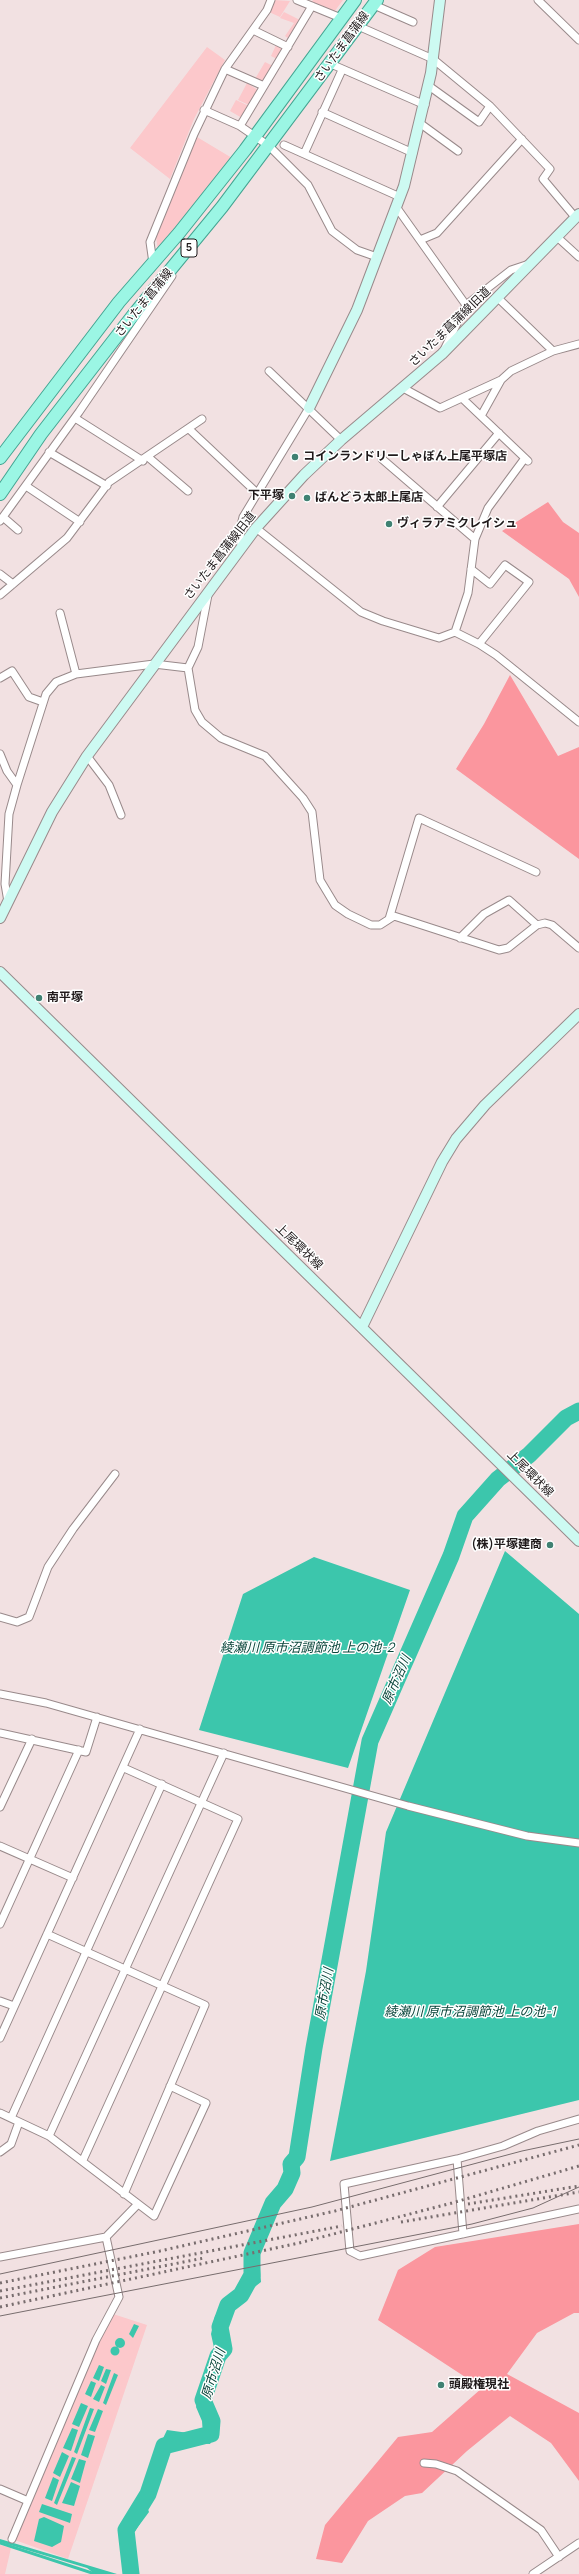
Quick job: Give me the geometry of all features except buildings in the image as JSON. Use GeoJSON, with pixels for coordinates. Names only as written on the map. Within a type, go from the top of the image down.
{"type":"FeatureCollection","features":[{"type":"Feature","properties":{"kind":"main road","name":"さいたま菖蒲線"},"geometry":{"type":"LineString","coordinates":[[0,458],[119,302],[153,263],[255,136],[355,0]]}},
{"type":"Feature","properties":{"kind":"main road","name":"さいたま菖蒲線"},"geometry":{"type":"LineString","coordinates":[[0,494],[41,434],[129,320],[210,222],[269,146],[331,64],[375,2]]}},
{"type":"Feature","properties":{"kind":"street"},"geometry":{"type":"LineString","coordinates":[[153,263],[150,242],[204,110],[225,69],[253,30],[271,0]]}},
{"type":"Feature","properties":{"kind":"street"},"geometry":{"type":"LineString","coordinates":[[297,0],[341,18]]}},
{"type":"Feature","properties":{"kind":"street"},"geometry":{"type":"LineString","coordinates":[[241,547],[240,529],[243,517],[309,408],[357,310],[396,208],[421,124],[429,86],[440,0]]}},
{"type":"Feature","properties":{"kind":"street"},"geometry":{"type":"LineString","coordinates":[[538,0],[579,40]]}},
{"type":"Feature","properties":{"kind":"street"},"geometry":{"type":"LineString","coordinates":[[375,2],[413,22]]}},
{"type":"Feature","properties":{"kind":"street"},"geometry":{"type":"LineString","coordinates":[[240,126],[312,6]]}},
{"type":"Feature","properties":{"kind":"street"},"geometry":{"type":"LineString","coordinates":[[358,26],[433,59],[490,106],[550,169],[543,179],[577,216]]}},
{"type":"Feature","properties":{"kind":"street"},"geometry":{"type":"LineString","coordinates":[[253,30],[288,47]]}},
{"type":"Feature","properties":{"kind":"street"},"geometry":{"type":"LineString","coordinates":[[331,64],[425,105]]}},
{"type":"Feature","properties":{"kind":"street"},"geometry":{"type":"LineString","coordinates":[[225,69],[264,86]]}},
{"type":"Feature","properties":{"kind":"street"},"geometry":{"type":"LineString","coordinates":[[304,154],[342,70]]}},
{"type":"Feature","properties":{"kind":"street"},"geometry":{"type":"LineString","coordinates":[[429,86],[479,122],[490,106]]}},
{"type":"Feature","properties":{"kind":"street"},"geometry":{"type":"LineString","coordinates":[[204,110],[240,126],[269,146],[308,185],[332,231],[357,250],[377,257]]}},
{"type":"Feature","properties":{"kind":"street"},"geometry":{"type":"LineString","coordinates":[[322,112],[413,153]]}},
{"type":"Feature","properties":{"kind":"street"},"geometry":{"type":"LineString","coordinates":[[421,124],[458,150]]}},
{"type":"Feature","properties":{"kind":"street"},"geometry":{"type":"LineString","coordinates":[[420,240],[437,233],[522,139]]}},
{"type":"Feature","properties":{"kind":"street"},"geometry":{"type":"LineString","coordinates":[[284,145],[400,197]]}},
{"type":"Feature","properties":{"kind":"street"},"geometry":{"type":"LineString","coordinates":[[396,208],[466,305]]}},
{"type":"Feature","properties":{"kind":"street","name":"さいたま菖蒲線旧道"},"geometry":{"type":"LineString","coordinates":[[0,918],[52,812],[87,756],[256,528],[304,475],[341,440],[442,354],[577,216]]}},
{"type":"Feature","properties":{"kind":"street"},"geometry":{"type":"LineString","coordinates":[[18,530],[2,519],[75,418],[210,222]]}},
{"type":"Feature","properties":{"kind":"street"},"geometry":{"type":"LineString","coordinates":[[556,236],[579,257]]}},
{"type":"Feature","properties":{"kind":"street"},"geometry":{"type":"LineString","coordinates":[[442,354],[447,339],[466,305],[511,270],[529,264]]}},
{"type":"Feature","properties":{"kind":"street"},"geometry":{"type":"LineString","coordinates":[[498,298],[553,351]]}},
{"type":"Feature","properties":{"kind":"street"},"geometry":{"type":"LineString","coordinates":[[403,388],[440,408],[463,399],[501,380],[511,372],[553,351],[579,344]]}},
{"type":"Feature","properties":{"kind":"street"},"geometry":{"type":"LineString","coordinates":[[269,371],[341,440]]}},
{"type":"Feature","properties":{"kind":"street"},"geometry":{"type":"LineString","coordinates":[[481,416],[501,380]]}},
{"type":"Feature","properties":{"kind":"street"},"geometry":{"type":"LineString","coordinates":[[455,632],[468,593],[474,539],[488,508],[527,460],[463,399]]}},
{"type":"Feature","properties":{"kind":"street"},"geometry":{"type":"LineString","coordinates":[[75,418],[145,459],[188,491]]}},
{"type":"Feature","properties":{"kind":"street"},"geometry":{"type":"LineString","coordinates":[[0,595],[67,538],[107,486],[202,419]]}},
{"type":"Feature","properties":{"kind":"street"},"geometry":{"type":"LineString","coordinates":[[189,429],[257,494]]}},
{"type":"Feature","properties":{"kind":"street"},"geometry":{"type":"LineString","coordinates":[[437,507],[499,433]]}},
{"type":"Feature","properties":{"kind":"street"},"geometry":{"type":"LineString","coordinates":[[49,452],[107,486]]}},
{"type":"Feature","properties":{"kind":"street"},"geometry":{"type":"LineString","coordinates":[[382,459],[474,539]]}},
{"type":"Feature","properties":{"kind":"street"},"geometry":{"type":"LineString","coordinates":[[26,486],[80,522]]}},
{"type":"Feature","properties":{"kind":"street"},"geometry":{"type":"LineString","coordinates":[[256,528],[361,612],[383,621],[440,638],[455,632],[479,644],[496,655],[579,722]]}},
{"type":"Feature","properties":{"kind":"street"},"geometry":{"type":"LineString","coordinates":[[471,569],[490,584],[505,565],[529,582],[479,644]]}},
{"type":"Feature","properties":{"kind":"street"},"geometry":{"type":"LineString","coordinates":[[0,574],[13,584]]}},
{"type":"Feature","properties":{"kind":"street"},"geometry":{"type":"LineString","coordinates":[[209,590],[198,647],[188,668],[195,710],[202,722],[222,738],[265,756],[300,794],[312,812],[320,880],[335,905],[348,914],[371,925],[380,924],[394,916],[499,950],[508,948],[537,925],[545,923],[552,925],[579,948]]}},
{"type":"Feature","properties":{"kind":"street"},"geometry":{"type":"LineString","coordinates":[[60,613],[76,674]]}},
{"type":"Feature","properties":{"kind":"street"},"geometry":{"type":"LineString","coordinates":[[8,902],[5,884],[9,814],[46,694],[56,682],[76,674],[154,664],[188,668]]}},
{"type":"Feature","properties":{"kind":"street"},"geometry":{"type":"LineString","coordinates":[[0,678],[12,671],[29,697],[43,702]]}},
{"type":"Feature","properties":{"kind":"street"},"geometry":{"type":"LineString","coordinates":[[0,754],[7,771],[17,786]]}},
{"type":"Feature","properties":{"kind":"street"},"geometry":{"type":"LineString","coordinates":[[87,756],[110,785],[121,815]]}},
{"type":"Feature","properties":{"kind":"street"},"geometry":{"type":"LineString","coordinates":[[389,919],[419,818],[536,872]]}},
{"type":"Feature","properties":{"kind":"street"},"geometry":{"type":"LineString","coordinates":[[460,938],[484,914],[509,900],[537,925]]}},
{"type":"Feature","properties":{"kind":"street","name":"上尾環状線"},"geometry":{"type":"LineString","coordinates":[[0,972],[579,1541]]}},
{"type":"Feature","properties":{"kind":"street"},"geometry":{"type":"LineString","coordinates":[[362,1327],[442,1162],[456,1139],[485,1105],[579,1014]]}},
{"type":"Feature","properties":{"kind":"street"},"geometry":{"type":"LineString","coordinates":[[0,1617],[17,1622],[29,1617],[48,1567],[72,1529],[115,1474]]}},
{"type":"Feature","properties":{"kind":"street"},"geometry":{"type":"LineString","coordinates":[[0,1694],[46,1703],[408,1806],[527,1836],[579,1844]]}},
{"type":"Feature","properties":{"kind":"street"},"geometry":{"type":"LineString","coordinates":[[0,1733],[86,1752],[97,1717]]}},
{"type":"Feature","properties":{"kind":"street"},"geometry":{"type":"LineString","coordinates":[[0,2038],[124,1768],[140,1729]]}},
{"type":"Feature","properties":{"kind":"street"},"geometry":{"type":"LineString","coordinates":[[0,1807],[32,1739]]}},
{"type":"Feature","properties":{"kind":"street"},"geometry":{"type":"LineString","coordinates":[[0,1924],[79,1750]]}},
{"type":"Feature","properties":{"kind":"street"},"geometry":{"type":"LineString","coordinates":[[49,2136],[224,1753]]}},
{"type":"Feature","properties":{"kind":"street"},"geometry":{"type":"LineString","coordinates":[[83,2160],[163,1987],[238,1819],[201,1801],[124,1768]]}},
{"type":"Feature","properties":{"kind":"street"},"geometry":{"type":"LineString","coordinates":[[11,2118],[162,1784]]}},
{"type":"Feature","properties":{"kind":"street"},"geometry":{"type":"LineString","coordinates":[[0,1846],[73,1878]]}},
{"type":"Feature","properties":{"kind":"street"},"geometry":{"type":"LineString","coordinates":[[47,1934],[205,2005],[124,2194]]}},
{"type":"Feature","properties":{"kind":"street"},"geometry":{"type":"LineString","coordinates":[[0,2001],[14,2006]]}},
{"type":"Feature","properties":{"kind":"street"},"geometry":{"type":"LineString","coordinates":[[0,2113],[49,2136],[83,2160],[124,2194],[154,2216],[206,2102],[170,2086]]}},
{"type":"Feature","properties":{"kind":"street"},"geometry":{"type":"LineString","coordinates":[[579,2119],[538,2131],[503,2146],[457,2159],[344,2184],[350,2251],[360,2256],[579,2209]]}},
{"type":"Feature","properties":{"kind":"street"},"geometry":{"type":"LineString","coordinates":[[0,2152],[11,2144],[20,2122]]}},
{"type":"Feature","properties":{"kind":"street"},"geometry":{"type":"LineString","coordinates":[[457,2159],[463,2234]]}},
{"type":"Feature","properties":{"kind":"street"},"geometry":{"type":"LineString","coordinates":[[0,2257],[106,2237],[138,2204]]}},
{"type":"Feature","properties":{"kind":"street"},"geometry":{"type":"LineString","coordinates":[[12,2539],[98,2334],[119,2297],[106,2237]]}},
{"type":"Feature","properties":{"kind":"street"},"geometry":{"type":"LineString","coordinates":[[424,2463],[436,2464],[457,2471],[541,2530],[558,2557]]}},
{"type":"Feature","properties":{"kind":"street"},"geometry":{"type":"LineString","coordinates":[[0,2489],[28,2501]]}},
{"type":"Feature","properties":{"kind":"street"},"geometry":{"type":"LineString","coordinates":[[533,2574],[579,2543]]}},
{"type":"Feature","properties":{"kind":"shaded area"},"geometry":{"type":"Polygon","coordinates":[[[274,0],[290,1],[280,17],[269,12],[274,0]]]}},
{"type":"Feature","properties":{"kind":"shaded area"},"geometry":{"type":"Polygon","coordinates":[[[313,0],[343,0],[334,12],[311,3],[313,0]]]}},
{"type":"Feature","properties":{"kind":"shaded area"},"geometry":{"type":"Polygon","coordinates":[[[284,12],[300,20],[289,39],[285,36],[294,23],[280,18],[284,12]]]}},
{"type":"Feature","properties":{"kind":"shaded area"},"geometry":{"type":"Polygon","coordinates":[[[276,45],[281,47],[282,51],[277,59],[271,56],[276,45]]]}},
{"type":"Feature","properties":{"kind":"shaded area"},"geometry":{"type":"Polygon","coordinates":[[[207,47],[225,60],[194,119],[170,179],[130,148],[207,47]]]}},
{"type":"Feature","properties":{"kind":"shaded area"},"geometry":{"type":"Polygon","coordinates":[[[265,62],[273,66],[262,82],[255,79],[265,62]]]}},
{"type":"Feature","properties":{"kind":"shaded area"},"geometry":{"type":"Polygon","coordinates":[[[247,83],[258,90],[249,105],[238,100],[247,83]]]}},
{"type":"Feature","properties":{"kind":"shaded area"},"geometry":{"type":"Polygon","coordinates":[[[236,100],[249,106],[242,118],[230,111],[236,100]]]}},
{"type":"Feature","properties":{"kind":"shaded area"},"geometry":{"type":"Polygon","coordinates":[[[197,137],[232,158],[158,251],[156,236],[161,219],[197,137]]]}},
{"type":"Feature","properties":{"kind":"shaded area"},"geometry":{"type":"Polygon","coordinates":[[[548,502],[563,522],[579,533],[579,597],[569,579],[502,531],[548,502]]]}},
{"type":"Feature","properties":{"kind":"shaded area"},"geometry":{"type":"Polygon","coordinates":[[[510,675],[558,756],[579,747],[579,859],[456,769],[484,724],[510,675]]]}},
{"type":"Feature","properties":{"kind":"shaded area"},"geometry":{"type":"Polygon","coordinates":[[[579,2224],[579,2313],[574,2313],[537,2333],[507,2374],[579,2413],[579,2481],[551,2443],[510,2416],[467,2451],[422,2493],[405,2496],[368,2521],[342,2563],[316,2559],[325,2525],[398,2437],[432,2432],[482,2388],[378,2320],[398,2270],[435,2247],[579,2224]]]}},
{"type":"Feature","properties":{"kind":"shaded area"},"geometry":{"type":"Polygon","coordinates":[[[110,2313],[147,2325],[68,2559],[12,2539],[110,2313]]]}},
{"type":"Feature","properties":{"kind":"shaded area"},"geometry":{"type":"Polygon","coordinates":[[[0,2545],[11,2548],[5,2574],[0,2574],[0,2545]]]}},
{"type":"Feature","properties":{"kind":"water","name":"綾瀬川 原市沼調節池 上の池-1"},"geometry":{"type":"Polygon","coordinates":[[[505,1551],[579,1614],[579,2100],[330,2161],[366,1971],[386,1832],[505,1551]]]}},
{"type":"Feature","properties":{"kind":"water","name":"綾瀬川 原市沼調節池 上の池-2"},"geometry":{"type":"Polygon","coordinates":[[[314,1557],[410,1590],[348,1768],[199,1730],[243,1594],[314,1557]]]}},
{"type":"Feature","properties":{"kind":"water"},"geometry":{"type":"Polygon","coordinates":[[[253,2257],[260,2268],[261,2282],[220,2314],[216,2337],[223,2362],[218,2382],[209,2389],[203,2406],[204,2413],[214,2428],[214,2438],[210,2444],[171,2441],[148,2492],[146,2504],[149,2512],[132,2535],[131,2552],[137,2574],[127,2574],[123,2541],[140,2509],[140,2498],[154,2457],[167,2430],[203,2435],[202,2421],[196,2407],[202,2384],[216,2357],[211,2334],[215,2316],[252,2279],[248,2260],[253,2257]]]}},
{"type":"Feature","properties":{"kind":"water"},"geometry":{"type":"Polygon","coordinates":[[[134,2324],[139,2326],[133,2338],[129,2334],[134,2324]]]}},
{"type":"Feature","properties":{"kind":"water"},"geometry":{"type":"Polygon","coordinates":[[[120,2338],[125,2343],[120,2348],[115,2343],[120,2338]]]}},
{"type":"Feature","properties":{"kind":"water"},"geometry":{"type":"Polygon","coordinates":[[[113,2347],[117,2347],[119,2351],[117,2355],[113,2355],[111,2353],[111,2349],[113,2347]]]}},
{"type":"Feature","properties":{"kind":"water"},"geometry":{"type":"Polygon","coordinates":[[[99,2365],[104,2367],[99,2381],[93,2378],[99,2365]]]}},
{"type":"Feature","properties":{"kind":"water"},"geometry":{"type":"Polygon","coordinates":[[[106,2369],[111,2370],[106,2384],[101,2381],[106,2369]]]}},
{"type":"Feature","properties":{"kind":"water"},"geometry":{"type":"Polygon","coordinates":[[[114,2373],[118,2375],[106,2405],[103,2403],[114,2373]]]}},
{"type":"Feature","properties":{"kind":"water"},"geometry":{"type":"Polygon","coordinates":[[[91,2381],[96,2383],[91,2397],[85,2394],[91,2381]]]}},
{"type":"Feature","properties":{"kind":"water"},"geometry":{"type":"Polygon","coordinates":[[[101,2385],[105,2387],[99,2402],[93,2399],[101,2385]]]}},
{"type":"Feature","properties":{"kind":"water"},"geometry":{"type":"Polygon","coordinates":[[[81,2403],[88,2406],[79,2427],[72,2424],[81,2403]]]}},
{"type":"Feature","properties":{"kind":"water"},"geometry":{"type":"Polygon","coordinates":[[[90,2408],[94,2409],[77,2454],[74,2452],[90,2408]]]}},
{"type":"Feature","properties":{"kind":"water"},"geometry":{"type":"Polygon","coordinates":[[[98,2409],[103,2411],[95,2432],[89,2430],[98,2409]]]}},
{"type":"Feature","properties":{"kind":"water"},"geometry":{"type":"Polygon","coordinates":[[[72,2428],[78,2430],[71,2451],[63,2448],[72,2428]]]}},
{"type":"Feature","properties":{"kind":"water"},"geometry":{"type":"Polygon","coordinates":[[[88,2434],[95,2436],[88,2458],[81,2455],[88,2434]]]}},
{"type":"Feature","properties":{"kind":"water"},"geometry":{"type":"Polygon","coordinates":[[[62,2452],[69,2456],[60,2477],[53,2473],[62,2452]]]}},
{"type":"Feature","properties":{"kind":"water"},"geometry":{"type":"Polygon","coordinates":[[[72,2457],[76,2458],[57,2505],[54,2503],[72,2457]]]}},
{"type":"Feature","properties":{"kind":"water"},"geometry":{"type":"Polygon","coordinates":[[[79,2459],[86,2461],[80,2483],[71,2479],[79,2459]]]}},
{"type":"Feature","properties":{"kind":"water"},"geometry":{"type":"Polygon","coordinates":[[[53,2477],[59,2480],[52,2501],[45,2498],[53,2477]]]}},
{"type":"Feature","properties":{"kind":"water"},"geometry":{"type":"Polygon","coordinates":[[[71,2482],[80,2486],[74,2506],[62,2503],[71,2482]]]}},
{"type":"Feature","properties":{"kind":"water"},"geometry":{"type":"Polygon","coordinates":[[[42,2504],[72,2514],[70,2523],[39,2512],[42,2504]]]}},
{"type":"Feature","properties":{"kind":"water"},"geometry":{"type":"Polygon","coordinates":[[[44,2517],[64,2526],[61,2542],[52,2547],[34,2541],[39,2519],[44,2517]]]}},
{"type":"Feature","properties":{"kind":"water"},"geometry":{"type":"Polygon","coordinates":[[[0,2539],[117,2574],[95,2574],[87,2568],[0,2542],[0,2539]]]}},
{"type":"Feature","properties":{"kind":"waterway","name":"原市沼川"},"geometry":{"type":"LineString","coordinates":[[131,2574],[126,2530],[148,2494],[164,2446],[211,2434],[212,2421],[203,2400],[218,2356],[224,2349],[220,2327],[228,2305],[241,2295],[252,2275],[252,2253],[273,2203],[285,2189],[292,2173],[291,2164],[297,2157],[314,2048],[370,1741],[451,1556],[465,1516],[498,1479],[529,1455],[566,1418],[579,1411]]}},
{"type":"Feature","properties":{"kind":"waterway"},"geometry":{"type":"LineString","coordinates":[[0,2543],[95,2574]]}},
{"type":"Feature","properties":{"kind":"tram line"},"geometry":{"type":"LineString","coordinates":[[0,2274],[312,2207],[522,2151],[579,2139]]}},
{"type":"Feature","properties":{"kind":"tram line"},"geometry":{"type":"LineString","coordinates":[[0,2316],[472,2224],[533,2208],[579,2187]]}},
{"type":"Feature","properties":{"kind":"railway"},"geometry":{"type":"LineString","coordinates":[[0,2283],[160,2251],[335,2211],[579,2145]]}},
{"type":"Feature","properties":{"kind":"railway"},"geometry":{"type":"LineString","coordinates":[[0,2307],[299,2243],[452,2203],[579,2166]]}},
{"type":"Feature","properties":{"kind":"railway"},"geometry":{"type":"LineString","coordinates":[[468,2204],[579,2186]]}},
{"type":"Feature","properties":{"kind":"railway"},"geometry":{"type":"LineString","coordinates":[[401,2222],[579,2192]]}},
{"type":"Feature","properties":{"kind":"railway"},"geometry":{"type":"LineString","coordinates":[[0,2291],[342,2226]]}},
{"type":"Feature","properties":{"kind":"railway"},"geometry":{"type":"LineString","coordinates":[[0,2298],[204,2258]]}},
{"type":"Feature","properties":{"kind":"place","name":"コインランドリーしゃぼん上尾平塚店"},"geometry":{"type":"Point","coordinates":[295,457]}},
{"type":"Feature","properties":{"kind":"place","name":"下平塚"},"geometry":{"type":"Point","coordinates":[292,496]}},
{"type":"Feature","properties":{"kind":"place","name":"ばんどう太郎上尾店"},"geometry":{"type":"Point","coordinates":[307,498]}},
{"type":"Feature","properties":{"kind":"place","name":"ヴィラアミクレイシュ"},"geometry":{"type":"Point","coordinates":[389,524]}},
{"type":"Feature","properties":{"kind":"place","name":"南平塚"},"geometry":{"type":"Point","coordinates":[39,998]}},
{"type":"Feature","properties":{"kind":"place","name":"(株)平塚建商"},"geometry":{"type":"Point","coordinates":[550,1545]}},
{"type":"Feature","properties":{"kind":"place","name":"頭殿権現社"},"geometry":{"type":"Point","coordinates":[441,2385]}}]}
